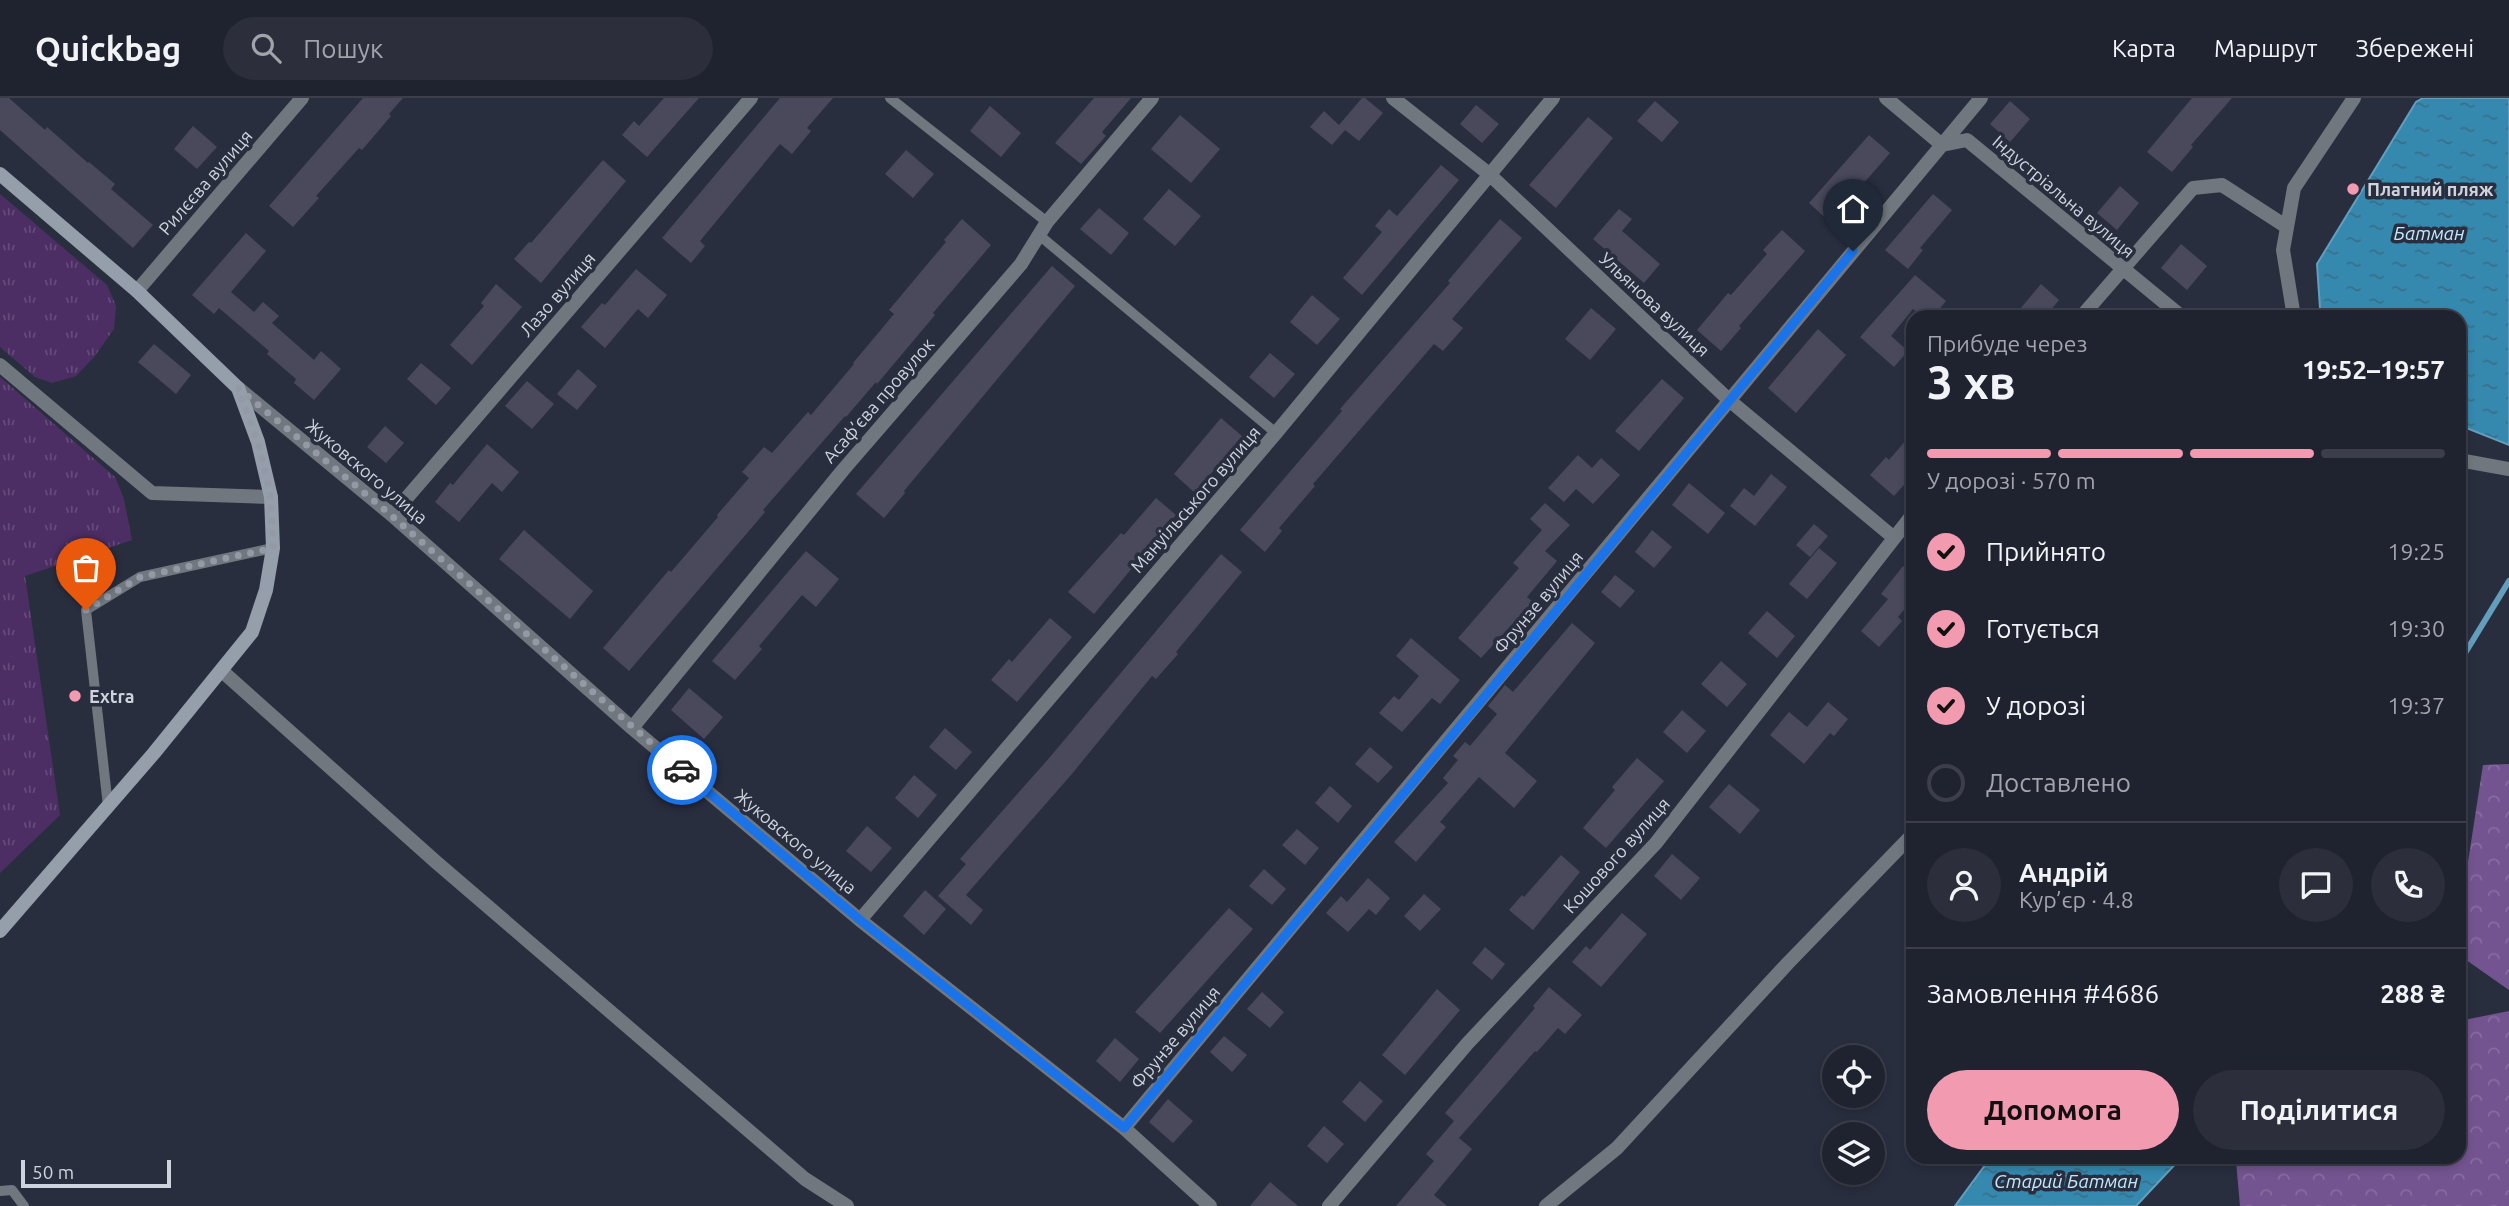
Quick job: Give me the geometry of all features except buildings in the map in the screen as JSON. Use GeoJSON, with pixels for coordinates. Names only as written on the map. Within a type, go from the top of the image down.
{"type":"FeatureCollection","features":[{"type":"Feature","properties":{"kind":"street","name":"Рилєєва вулиця"},"geometry":{"type":"LineString","coordinates":[[137,291],[302,98]]}},
{"type":"Feature","properties":{"kind":"street","name":"Лазо вулиця"},"geometry":{"type":"LineString","coordinates":[[391,515],[751,98]]}},
{"type":"Feature","properties":{"kind":"street","name":"Асаф’єва провулок"},"geometry":{"type":"LineString","coordinates":[[632,728],[843,470],[1021,264],[1047,222],[1152,98]]}},
{"type":"Feature","properties":{"kind":"street","name":"Ульянова вулиця"},"geometry":{"type":"LineString","coordinates":[[1393,98],[1489,174],[1729,400],[1893,537]]}},
{"type":"Feature","properties":{"kind":"street","name":"Мануільського вулиця"},"geometry":{"type":"LineString","coordinates":[[860,920],[1276,433],[1553,98]]}},
{"type":"Feature","properties":{"kind":"street"},"geometry":{"type":"LineString","coordinates":[[1886,98],[1942,145]]}},
{"type":"Feature","properties":{"kind":"street","name":"Фрунзе вулиця"},"geometry":{"type":"LineString","coordinates":[[1124,1128],[1981,98]]}},
{"type":"Feature","properties":{"kind":"street"},"geometry":{"type":"LineString","coordinates":[[2293,310],[2283,250],[2294,188],[2354,98]]}},
{"type":"Feature","properties":{"kind":"street","name":"Індустріальна вулиця"},"geometry":{"type":"LineString","coordinates":[[1942,145],[1968,140],[2173,310]]}},
{"type":"Feature","properties":{"kind":"street"},"geometry":{"type":"LineString","coordinates":[[0,174],[137,291],[238,388],[258,442],[271,497],[273,548],[266,590],[252,632],[154,753],[0,931]]}},
{"type":"Feature","properties":{"kind":"street"},"geometry":{"type":"LineString","coordinates":[[2087,310],[2193,188],[2222,185],[2287,227]]}},
{"type":"Feature","properties":{"kind":"street"},"geometry":{"type":"LineString","coordinates":[[0,365],[152,493],[271,497]]}},
{"type":"Feature","properties":{"kind":"street","name":"Жуковского улица"},"geometry":{"type":"LineString","coordinates":[[238,388],[391,515],[632,728],[860,920],[1124,1128],[1210,1206]]}},
{"type":"Feature","properties":{"kind":"street"},"geometry":{"type":"LineString","coordinates":[[2466,461],[2509,469]]}},
{"type":"Feature","properties":{"kind":"street","name":"Кошового вулиця"},"geometry":{"type":"LineString","coordinates":[[1329,1206],[1467,1044],[1656,843],[1906,522]]}},
{"type":"Feature","properties":{"kind":"street"},"geometry":{"type":"LineString","coordinates":[[222,671],[436,862],[805,1179],[847,1206]]}},
{"type":"Feature","properties":{"kind":"street"},"geometry":{"type":"LineString","coordinates":[[1546,1206],[1617,1148],[1779,972],[1906,841]]}},
{"type":"Feature","properties":{"kind":"lane"},"geometry":{"type":"LineString","coordinates":[[890,98],[1047,222]]}},
{"type":"Feature","properties":{"kind":"lane"},"geometry":{"type":"LineString","coordinates":[[1038,235],[1276,433]]}},
{"type":"Feature","properties":{"kind":"lane"},"geometry":{"type":"LineString","coordinates":[[107,806],[86,610],[140,577],[273,548]]}},
{"type":"Feature","properties":{"kind":"lane"},"geometry":{"type":"LineString","coordinates":[[0,1191],[12,1190],[24,1206]]}},
{"type":"Feature","properties":{"kind":"green space"},"geometry":{"type":"Polygon","coordinates":[[[0,194],[107,285],[116,306],[114,329],[76,376],[52,383],[35,377],[0,347],[0,194]]]}},
{"type":"Feature","properties":{"kind":"green space"},"geometry":{"type":"Polygon","coordinates":[[[0,377],[115,477],[124,499],[132,540],[25,576],[60,815],[0,873],[0,377]]]}},
{"type":"Feature","properties":{"kind":"green space"},"geometry":{"type":"Polygon","coordinates":[[[2509,764],[2509,990],[2466,960],[2466,875],[2483,765],[2509,764]]]}},
{"type":"Feature","properties":{"kind":"green space"},"geometry":{"type":"Polygon","coordinates":[[[2509,1011],[2509,1206],[2240,1206],[2236,1164],[2466,1164],[2466,1020],[2509,1011]]]}},
{"type":"Feature","properties":{"kind":"water","name":"Батман"},"geometry":{"type":"Polygon","coordinates":[[[2423,98],[2509,98],[2509,445],[2466,428],[2466,310],[2320,308],[2317,264],[2416,102],[2423,98]]]}},
{"type":"Feature","properties":{"kind":"water","name":"Старий Батман"},"geometry":{"type":"Polygon","coordinates":[[[1986,1164],[2175,1164],[2136,1206],[1955,1206],[1986,1164]]]}},
{"type":"Feature","properties":{"kind":"waterway"},"geometry":{"type":"LineString","coordinates":[[2466,652],[2509,581]]}},
{"type":"Feature","properties":{"kind":"way so far"},"geometry":{"type":"LineString","coordinates":[[86,610],[140,577],[273,548],[271,497],[258,442],[238,388],[391,515],[682,770]]}},
{"type":"Feature","properties":{"kind":"place","name":"Платний пляж"},"geometry":{"type":"Point","coordinates":[2353,189]}},
{"type":"Feature","properties":{"kind":"place","name":"Extra"},"geometry":{"type":"Point","coordinates":[75,696]}},
{"type":"Feature","properties":{"kind":"route"},"geometry":{"type":"LineString","coordinates":[[682,770],[860,920],[1124,1128],[1853,251]]}}]}
